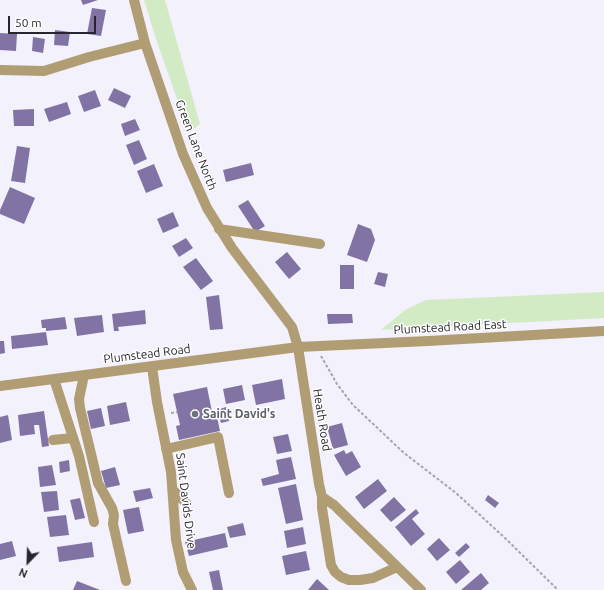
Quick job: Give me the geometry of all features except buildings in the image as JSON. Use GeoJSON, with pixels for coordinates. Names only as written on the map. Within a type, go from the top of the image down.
{"type":"FeatureCollection","features":[{"type":"Feature","properties":{"kind":"street","name":"Green Lane North"},"geometry":{"type":"LineString","coordinates":[[134,0],[145,43],[183,154],[207,208],[232,248],[292,327],[298,347]]}},
{"type":"Feature","properties":{"kind":"street"},"geometry":{"type":"LineString","coordinates":[[0,70],[44,71],[89,57],[145,43]]}},
{"type":"Feature","properties":{"kind":"street"},"geometry":{"type":"LineString","coordinates":[[219,229],[320,244]]}},
{"type":"Feature","properties":{"kind":"street","name":"Plumstead Road East"},"geometry":{"type":"LineString","coordinates":[[298,347],[604,331]]}},
{"type":"Feature","properties":{"kind":"street","name":"Plumstead Road"},"geometry":{"type":"LineString","coordinates":[[0,386],[298,347]]}},
{"type":"Feature","properties":{"kind":"street","name":"Heath Road"},"geometry":{"type":"LineString","coordinates":[[298,347],[322,497],[322,508],[331,565],[335,572],[341,577],[349,580],[373,578],[397,567]]}},
{"type":"Feature","properties":{"kind":"street","name":"Saint Davids Drive"},"geometry":{"type":"LineString","coordinates":[[152,367],[173,490],[176,540],[184,572],[192,590]]}},
{"type":"Feature","properties":{"kind":"street"},"geometry":{"type":"LineString","coordinates":[[84,375],[79,399],[80,408],[98,483],[112,508],[114,515],[114,524],[126,580]]}},
{"type":"Feature","properties":{"kind":"street"},"geometry":{"type":"LineString","coordinates":[[54,379],[79,456],[94,522]]}},
{"type":"Feature","properties":{"kind":"street"},"geometry":{"type":"LineString","coordinates":[[166,449],[218,437],[229,493]]}},
{"type":"Feature","properties":{"kind":"street"},"geometry":{"type":"LineString","coordinates":[[53,440],[72,438]]}},
{"type":"Feature","properties":{"kind":"street"},"geometry":{"type":"LineString","coordinates":[[173,490],[186,503]]}},
{"type":"Feature","properties":{"kind":"street"},"geometry":{"type":"LineString","coordinates":[[322,497],[334,505],[421,590]]}},
{"type":"Feature","properties":{"kind":"path"},"geometry":{"type":"LineString","coordinates":[[316,346],[337,384],[353,405],[404,453],[456,493],[558,590]]}},
{"type":"Feature","properties":{"kind":"path"},"geometry":{"type":"LineString","coordinates":[[166,414],[177,412]]}},
{"type":"Feature","properties":{"kind":"green space"},"geometry":{"type":"Polygon","coordinates":[[[144,0],[165,0],[200,124],[189,133],[157,42],[144,0]]]}},
{"type":"Feature","properties":{"kind":"green space"},"geometry":{"type":"Polygon","coordinates":[[[604,292],[604,318],[381,330],[405,310],[426,300],[604,292]]]}},
{"type":"Feature","properties":{"kind":"place","name":"Saint David's"},"geometry":{"type":"Point","coordinates":[195,414]}}]}
